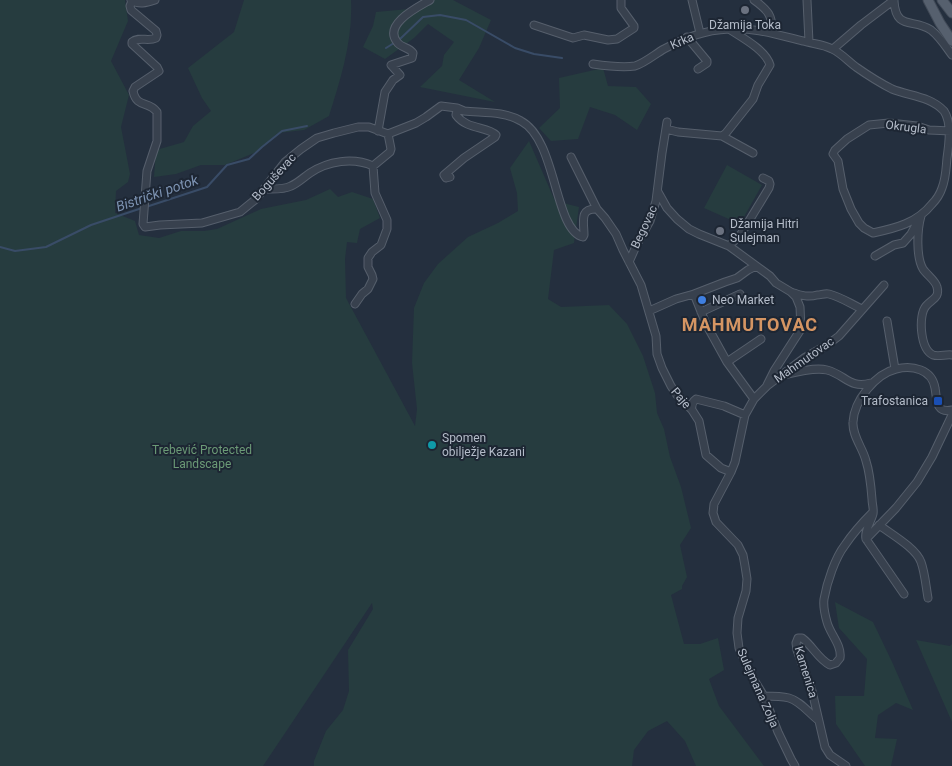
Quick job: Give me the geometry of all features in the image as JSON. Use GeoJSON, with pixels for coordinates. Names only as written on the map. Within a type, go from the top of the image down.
{"type":"FeatureCollection","features":[{"type":"Feature","properties":{"kind":"main road"},"geometry":{"type":"LineString","coordinates":[[928,0],[952,41]]}},
{"type":"Feature","properties":{"kind":"main road"},"geometry":{"type":"LineString","coordinates":[[942,0],[952,13]]}},
{"type":"Feature","properties":{"kind":"street"},"geometry":{"type":"LineString","coordinates":[[132,0],[144,3],[155,0]]}},
{"type":"Feature","properties":{"kind":"street","name":"Boguševac"},"geometry":{"type":"LineString","coordinates":[[132,0],[131,10],[157,33],[154,39],[135,40],[132,42],[159,70],[159,72],[135,87],[133,91],[138,102],[154,108],[157,112],[158,141],[147,172],[142,224],[145,227],[202,223],[240,212],[256,199],[285,162],[317,138],[369,127],[388,134]]}},
{"type":"Feature","properties":{"kind":"street"},"geometry":{"type":"LineString","coordinates":[[378,131],[385,92],[393,80],[400,75],[391,65],[413,56],[410,49],[397,42],[394,32],[398,23],[405,16],[430,0]]}},
{"type":"Feature","properties":{"kind":"street"},"geometry":{"type":"LineString","coordinates":[[534,25],[573,38],[584,35],[608,40],[617,39],[634,28],[621,8],[621,0]]}},
{"type":"Feature","properties":{"kind":"street"},"geometry":{"type":"LineString","coordinates":[[754,0],[770,16],[772,33]]}},
{"type":"Feature","properties":{"kind":"street"},"geometry":{"type":"LineString","coordinates":[[807,0],[809,42]]}},
{"type":"Feature","properties":{"kind":"street"},"geometry":{"type":"LineString","coordinates":[[833,49],[894,0]]}},
{"type":"Feature","properties":{"kind":"street"},"geometry":{"type":"LineString","coordinates":[[894,0],[894,11],[898,17],[932,31],[952,55]]}},
{"type":"Feature","properties":{"kind":"street"},"geometry":{"type":"LineString","coordinates":[[694,1],[700,33]]}},
{"type":"Feature","properties":{"kind":"street","name":"Krka"},"geometry":{"type":"LineString","coordinates":[[593,64],[625,67],[636,65],[687,37],[728,29],[748,28],[833,49]]}},
{"type":"Feature","properties":{"kind":"street"},"geometry":{"type":"LineString","coordinates":[[728,29],[748,41],[769,61],[770,65],[758,85],[752,100],[722,136],[753,153]]}},
{"type":"Feature","properties":{"kind":"street"},"geometry":{"type":"LineString","coordinates":[[687,37],[708,61],[698,69]]}},
{"type":"Feature","properties":{"kind":"street","name":"Okrugla"},"geometry":{"type":"LineString","coordinates":[[833,49],[858,68],[892,89],[916,96],[944,110],[948,116],[951,130],[945,181],[940,195],[921,216],[908,224],[873,233],[864,228],[859,223],[846,197],[841,181],[840,167],[833,154],[835,150],[847,139],[869,125],[890,123],[917,126],[929,130],[951,130]]}},
{"type":"Feature","properties":{"kind":"street"},"geometry":{"type":"LineString","coordinates":[[373,166],[390,152],[388,134],[416,123],[441,106],[458,108],[464,111],[508,115],[523,121],[541,144],[548,160],[562,210],[570,226],[578,235],[583,237],[584,235],[586,211],[597,209]]}},
{"type":"Feature","properties":{"kind":"street"},"geometry":{"type":"LineString","coordinates":[[450,178],[446,178],[444,175],[496,135],[493,132],[471,126],[461,120],[456,115],[458,108]]}},
{"type":"Feature","properties":{"kind":"street","name":"Begovac"},"geometry":{"type":"LineString","coordinates":[[629,262],[653,212],[658,192],[666,125],[678,132],[722,136]]}},
{"type":"Feature","properties":{"kind":"street","name":"Paje"},"geometry":{"type":"LineString","coordinates":[[571,157],[597,209],[616,234],[641,285],[650,312],[656,336],[657,354],[662,368],[671,386],[699,421],[706,455],[721,468],[731,472]]}},
{"type":"Feature","properties":{"kind":"street"},"geometry":{"type":"LineString","coordinates":[[264,189],[282,189],[291,186],[321,166],[332,163],[360,162],[373,166]]}},
{"type":"Feature","properties":{"kind":"street"},"geometry":{"type":"LineString","coordinates":[[355,304],[373,279],[368,267],[368,258],[381,244],[388,229],[387,220],[375,193],[373,166]]}},
{"type":"Feature","properties":{"kind":"street"},"geometry":{"type":"LineString","coordinates":[[729,246],[741,234],[769,188],[769,181],[763,178]]}},
{"type":"Feature","properties":{"kind":"street"},"geometry":{"type":"LineString","coordinates":[[658,192],[667,208],[688,229],[729,246],[770,276],[776,284],[799,296],[830,294],[862,309]]}},
{"type":"Feature","properties":{"kind":"street"},"geometry":{"type":"LineString","coordinates":[[875,256],[894,245],[903,243],[911,234],[921,216]]}},
{"type":"Feature","properties":{"kind":"street"},"geometry":{"type":"LineString","coordinates":[[921,216],[918,236],[921,264],[937,284],[938,290],[937,296],[926,306],[923,312],[922,340],[933,355],[952,354]]}},
{"type":"Feature","properties":{"kind":"street"},"geometry":{"type":"LineString","coordinates":[[650,312],[676,299],[737,278],[756,266]]}},
{"type":"Feature","properties":{"kind":"street","name":"Mahmutovac"},"geometry":{"type":"LineString","coordinates":[[731,472],[745,415],[754,399],[767,386],[804,358],[839,336],[884,285]]}},
{"type":"Feature","properties":{"kind":"street"},"geometry":{"type":"LineString","coordinates":[[767,386],[774,371],[801,329],[800,308],[791,292]]}},
{"type":"Feature","properties":{"kind":"street"},"geometry":{"type":"LineString","coordinates":[[694,294],[726,362],[754,399]]}},
{"type":"Feature","properties":{"kind":"street"},"geometry":{"type":"LineString","coordinates":[[701,312],[740,294]]}},
{"type":"Feature","properties":{"kind":"street"},"geometry":{"type":"LineString","coordinates":[[887,321],[895,369]]}},
{"type":"Feature","properties":{"kind":"street"},"geometry":{"type":"LineString","coordinates":[[726,362],[761,339]]}},
{"type":"Feature","properties":{"kind":"street"},"geometry":{"type":"LineString","coordinates":[[904,594],[866,539],[865,534],[873,512],[866,461],[852,423],[855,409],[877,378],[884,373],[904,367],[924,370],[935,386],[935,397],[939,407],[942,410],[952,410]]}},
{"type":"Feature","properties":{"kind":"street"},"geometry":{"type":"LineString","coordinates":[[782,375],[800,371],[825,370],[835,373],[856,385],[872,383]]}},
{"type":"Feature","properties":{"kind":"street"},"geometry":{"type":"LineString","coordinates":[[692,410],[691,406],[696,399],[724,406],[745,415]]}},
{"type":"Feature","properties":{"kind":"street"},"geometry":{"type":"LineString","coordinates":[[866,539],[896,508],[917,482],[932,457],[952,415]]}},
{"type":"Feature","properties":{"kind":"street","name":"Sulejmana Zolja"},"geometry":{"type":"LineString","coordinates":[[731,472],[714,504],[713,513],[716,522],[738,546],[742,554],[747,579],[736,633],[739,648],[748,669],[764,696],[778,732],[796,766]]}},
{"type":"Feature","properties":{"kind":"street","name":"Kamenica"},"geometry":{"type":"LineString","coordinates":[[846,766],[827,751],[812,691],[797,650],[796,640],[800,637],[806,640],[824,661],[830,665],[836,663],[840,658],[840,649],[828,627],[824,601],[833,567],[844,546],[873,512]]}},
{"type":"Feature","properties":{"kind":"street"},"geometry":{"type":"LineString","coordinates":[[879,525],[917,554],[921,561],[928,598]]}},
{"type":"Feature","properties":{"kind":"street"},"geometry":{"type":"LineString","coordinates":[[764,696],[790,698],[802,705],[818,720]]}},
{"type":"Feature","properties":{"kind":"green space","name":"Trebević Protected Landscape"},"geometry":{"type":"Polygon","coordinates":[[[0,0],[125,0],[128,21],[111,61],[129,95],[121,127],[130,174],[128,182],[116,191],[115,213],[135,221],[139,235],[159,238],[181,231],[217,229],[261,209],[306,200],[330,189],[338,197],[352,192],[373,199],[380,218],[360,229],[357,243],[347,242],[345,259],[346,298],[415,426],[417,409],[412,363],[414,308],[424,283],[438,264],[468,237],[518,211],[517,193],[510,168],[529,141],[555,201],[579,207],[574,243],[554,250],[548,299],[561,307],[609,305],[627,324],[643,356],[655,393],[657,413],[664,429],[670,457],[681,487],[691,528],[680,545],[687,577],[682,589],[671,595],[684,644],[700,644],[718,638],[724,670],[709,679],[719,706],[764,766],[696,766],[685,741],[667,721],[648,731],[634,750],[632,766],[314,766],[314,761],[326,731],[343,710],[349,691],[348,650],[373,609],[372,603],[263,766],[0,766],[0,0]]]}},
{"type":"Feature","properties":{"kind":"green space"},"geometry":{"type":"Polygon","coordinates":[[[244,0],[351,0],[348,44],[342,73],[329,116],[304,130],[278,133],[254,153],[225,165],[201,165],[176,174],[154,177],[156,150],[184,142],[193,126],[211,111],[202,98],[188,68],[234,32],[244,0]]]}},
{"type":"Feature","properties":{"kind":"green space"},"geometry":{"type":"Polygon","coordinates":[[[427,0],[453,0],[491,20],[479,48],[459,80],[495,102],[420,87],[442,66],[444,55],[454,42],[428,24],[414,38],[385,59],[363,47],[373,26],[376,12],[420,8],[427,0]]]}},
{"type":"Feature","properties":{"kind":"green space"},"geometry":{"type":"Polygon","coordinates":[[[603,68],[608,86],[636,87],[651,104],[637,130],[615,115],[590,107],[578,139],[551,141],[539,128],[560,108],[559,78],[603,68]]]}},
{"type":"Feature","properties":{"kind":"green space"},"geometry":{"type":"Polygon","coordinates":[[[727,165],[762,185],[740,224],[704,208],[727,165]]]}},
{"type":"Feature","properties":{"kind":"green space"},"geometry":{"type":"Polygon","coordinates":[[[835,602],[873,622],[913,710],[896,703],[878,715],[875,738],[897,739],[891,766],[865,766],[836,724],[835,696],[864,696],[867,659],[839,628],[835,602]]]}},
{"type":"Feature","properties":{"kind":"green space"},"geometry":{"type":"Polygon","coordinates":[[[916,640],[950,646],[952,644],[952,722],[916,640]]]}},
{"type":"Feature","properties":{"kind":"waterway","name":"Bistrički potok"},"geometry":{"type":"LineString","coordinates":[[399,40],[423,17],[440,15],[466,20],[515,48],[534,54],[562,58]]}},
{"type":"Feature","properties":{"kind":"waterway","name":"Bistrički potok"},"geometry":{"type":"LineString","coordinates":[[386,48],[394,43]]}},
{"type":"Feature","properties":{"kind":"waterway","name":"Bistrički potok"},"geometry":{"type":"LineString","coordinates":[[146,207],[207,187],[227,165],[249,159],[282,131],[307,126]]}},
{"type":"Feature","properties":{"kind":"waterway","name":"Bistrički potok"},"geometry":{"type":"LineString","coordinates":[[0,247],[15,251],[46,247],[91,225],[142,208]]}},
{"type":"Feature","properties":{"kind":"place","name":"Džamija Toka"},"geometry":{"type":"Point","coordinates":[745,10]}},
{"type":"Feature","properties":{"kind":"place","name":"Džamija Hitri Sulejman"},"geometry":{"type":"Point","coordinates":[720,231]}},
{"type":"Feature","properties":{"kind":"place","name":"Neo Market"},"geometry":{"type":"Point","coordinates":[702,300]}},
{"type":"Feature","properties":{"kind":"place","name":"Trafostanica"},"geometry":{"type":"Point","coordinates":[938,401]}},
{"type":"Feature","properties":{"kind":"place","name":"Spomen obilježje Kazani"},"geometry":{"type":"Point","coordinates":[432,445]}},
{"type":"Feature","properties":{"kind":"district","name":"MAHMUTOVAC"},"geometry":{"type":"Point","coordinates":[750,325]}}]}
